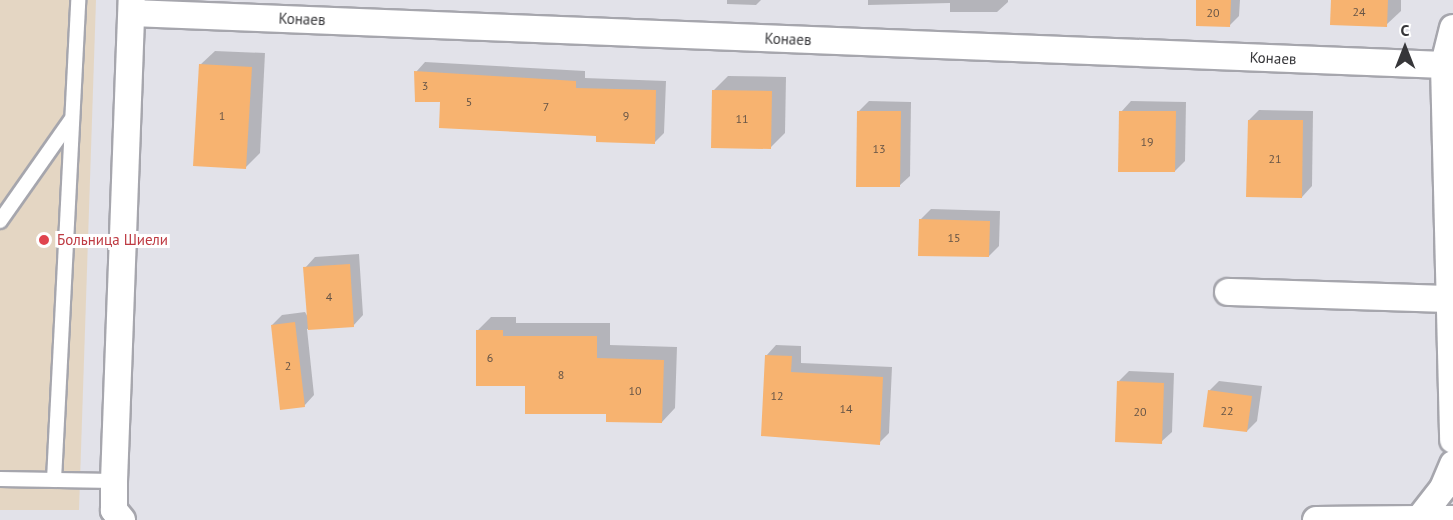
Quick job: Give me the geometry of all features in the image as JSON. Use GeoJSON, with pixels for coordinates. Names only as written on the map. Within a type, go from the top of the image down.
{"type":"FeatureCollection","features":[{"type":"Feature","properties":{"kind":"street","name":"Конаев"},"geometry":{"type":"LineString","coordinates":[[132,6],[1444,65]]}},
{"type":"Feature","properties":{"kind":"street"},"geometry":{"type":"LineString","coordinates":[[122,520],[114,510],[114,481],[132,6]]}},
{"type":"Feature","properties":{"kind":"street"},"geometry":{"type":"LineString","coordinates":[[1453,28],[1444,65],[1453,440]]}},
{"type":"Feature","properties":{"kind":"street"},"geometry":{"type":"LineString","coordinates":[[1228,292],[1450,299]]}},
{"type":"Feature","properties":{"kind":"street"},"geometry":{"type":"LineString","coordinates":[[1419,519],[1443,488],[1453,464]]}},
{"type":"Feature","properties":{"kind":"street"},"geometry":{"type":"LineString","coordinates":[[1316,520],[1453,519]]}},
{"type":"Feature","properties":{"kind":"lane"},"geometry":{"type":"LineString","coordinates":[[54,480],[78,0]]}},
{"type":"Feature","properties":{"kind":"lane"},"geometry":{"type":"LineString","coordinates":[[0,221],[72,118]]}},
{"type":"Feature","properties":{"kind":"lane"},"geometry":{"type":"LineString","coordinates":[[0,479],[114,481]]}},
{"type":"Feature","properties":{"kind":"shaded area","name":"Больница Шиели"},"geometry":{"type":"Polygon","coordinates":[[[0,0],[96,0],[79,510],[0,510],[0,0]]]}},
{"type":"Feature","properties":{"kind":"building"},"geometry":{"type":"Polygon","coordinates":[[[1196,0],[1231,0],[1230,27],[1196,26],[1196,0]]]}},
{"type":"Feature","properties":{"kind":"building"},"geometry":{"type":"Polygon","coordinates":[[[1331,0],[1388,0],[1387,27],[1330,25],[1331,0]]]}},
{"type":"Feature","properties":{"kind":"building"},"geometry":{"type":"Polygon","coordinates":[[[199,64],[252,67],[246,169],[193,166],[199,64]]]}},
{"type":"Feature","properties":{"kind":"building"},"geometry":{"type":"Polygon","coordinates":[[[414,71],[576,81],[576,88],[656,90],[655,144],[596,142],[596,136],[439,128],[440,102],[415,102],[414,71]]]}},
{"type":"Feature","properties":{"kind":"building"},"geometry":{"type":"Polygon","coordinates":[[[712,90],[772,91],[771,149],[711,148],[712,90]]]}},
{"type":"Feature","properties":{"kind":"building"},"geometry":{"type":"Polygon","coordinates":[[[857,111],[901,111],[900,187],[856,187],[857,111]]]}},
{"type":"Feature","properties":{"kind":"building"},"geometry":{"type":"Polygon","coordinates":[[[1119,111],[1176,111],[1175,172],[1118,172],[1119,111]]]}},
{"type":"Feature","properties":{"kind":"building"},"geometry":{"type":"Polygon","coordinates":[[[1248,120],[1303,120],[1302,198],[1246,197],[1248,120]]]}},
{"type":"Feature","properties":{"kind":"building"},"geometry":{"type":"Polygon","coordinates":[[[919,219],[990,221],[989,257],[918,256],[919,219]]]}},
{"type":"Feature","properties":{"kind":"building"},"geometry":{"type":"Polygon","coordinates":[[[350,264],[354,327],[308,330],[303,267],[350,264]]]}},
{"type":"Feature","properties":{"kind":"building"},"geometry":{"type":"Polygon","coordinates":[[[295,322],[305,407],[280,410],[271,325],[295,322]]]}},
{"type":"Feature","properties":{"kind":"building"},"geometry":{"type":"Polygon","coordinates":[[[476,330],[503,330],[503,336],[597,336],[597,358],[664,360],[662,423],[606,422],[606,414],[525,414],[525,386],[476,386],[476,330]]]}},
{"type":"Feature","properties":{"kind":"building"},"geometry":{"type":"Polygon","coordinates":[[[765,355],[792,356],[791,372],[883,377],[880,445],[761,436],[765,355]]]}},
{"type":"Feature","properties":{"kind":"building"},"geometry":{"type":"Polygon","coordinates":[[[1117,381],[1164,383],[1162,444],[1115,442],[1117,381]]]}},
{"type":"Feature","properties":{"kind":"building"},"geometry":{"type":"Polygon","coordinates":[[[1208,390],[1252,396],[1247,432],[1203,427],[1208,390]]]}},
{"type":"Feature","properties":{"kind":"place","name":"Больница Шиели"},"geometry":{"type":"Point","coordinates":[44,240]}}]}
